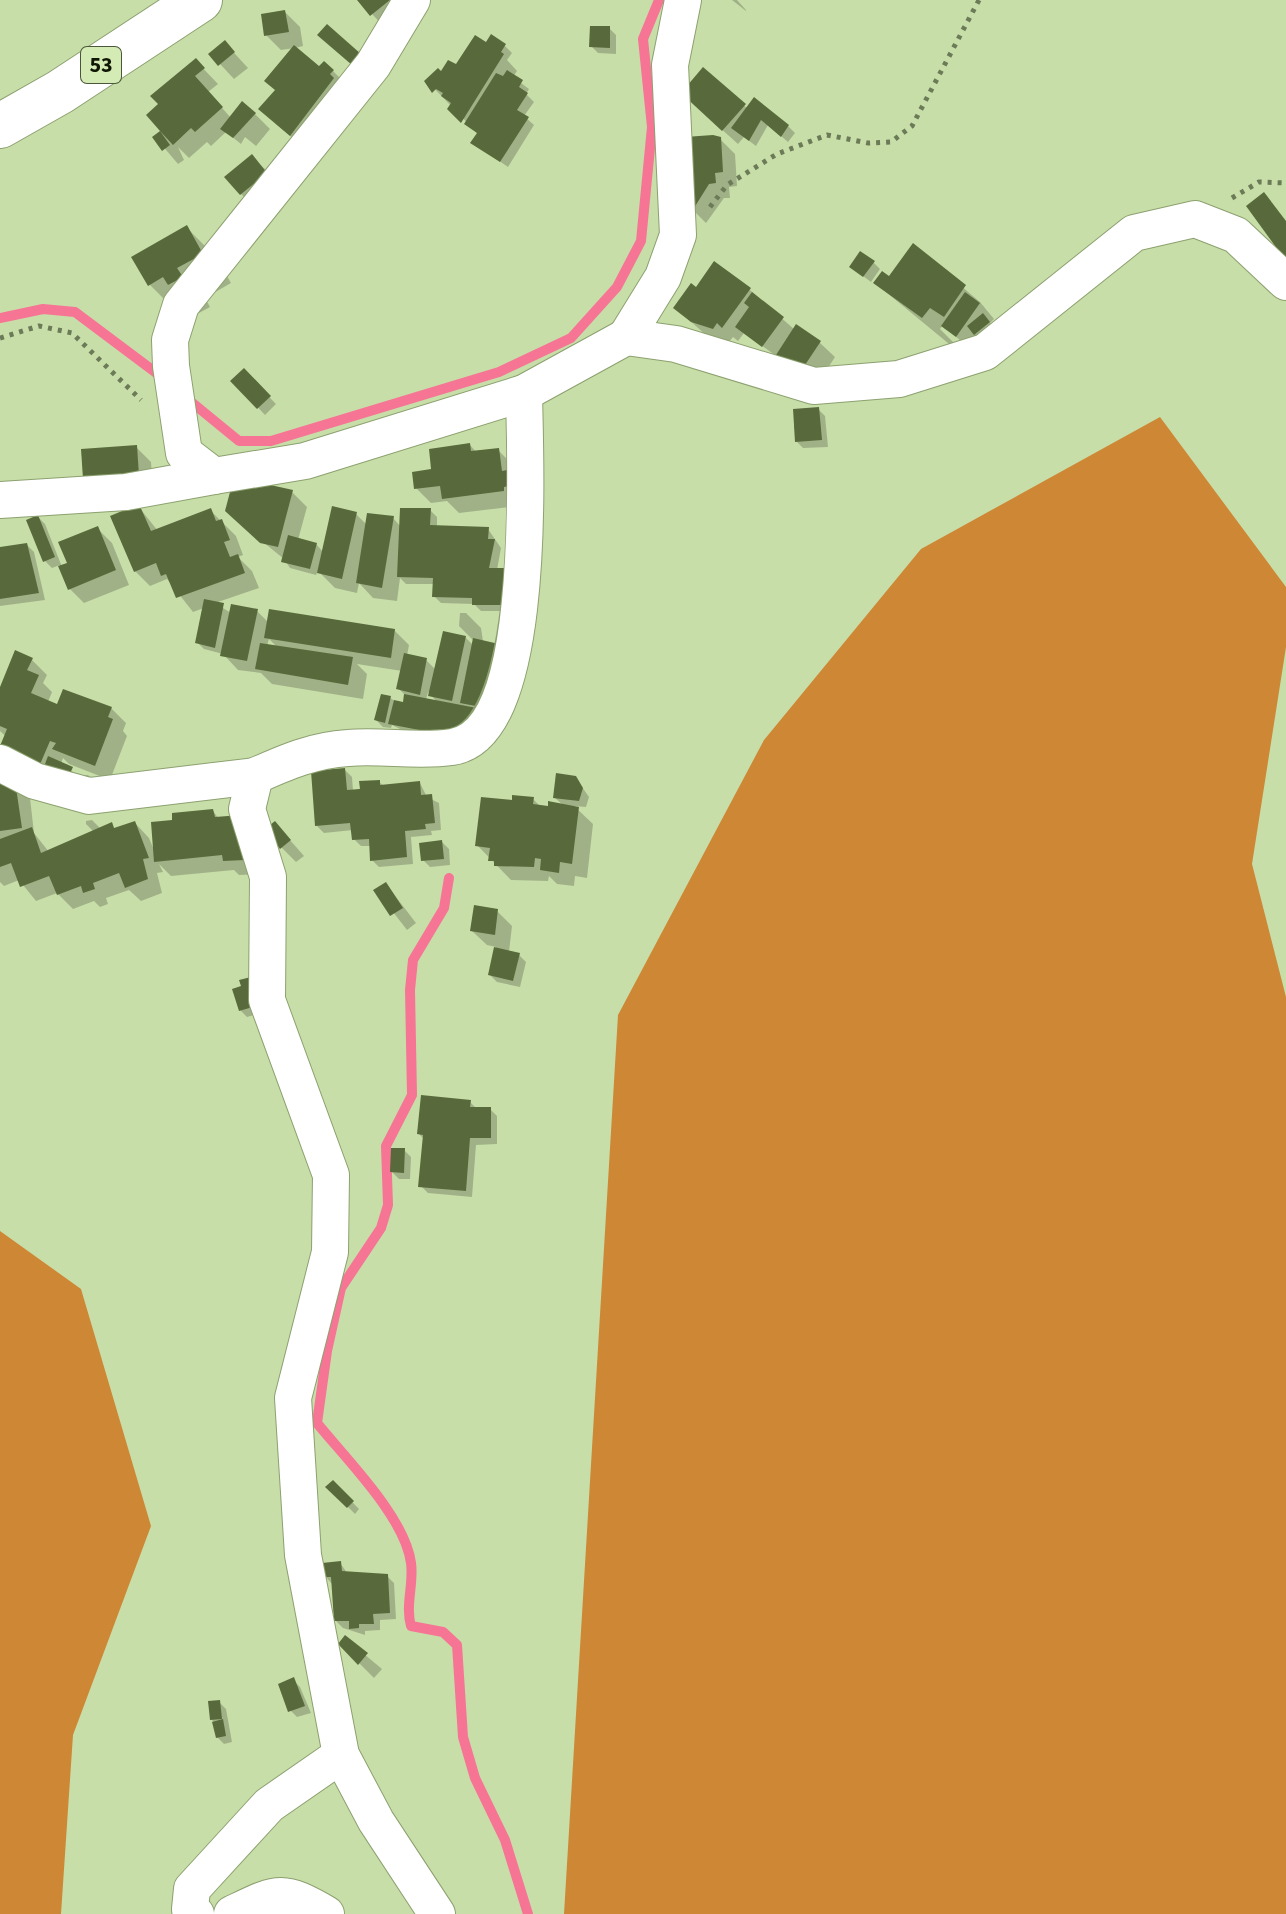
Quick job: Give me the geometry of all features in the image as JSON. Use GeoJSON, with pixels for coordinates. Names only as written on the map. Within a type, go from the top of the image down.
{"type":"FeatureCollection","features":[{"type":"Feature","properties":{"kind":"highway","name":"53"},"geometry":{"type":"LineString","coordinates":[[0,126],[60,92],[200,0]]}},
{"type":"Feature","properties":{"kind":"street"},"geometry":{"type":"LineString","coordinates":[[214,476],[184,453],[170,340],[181,305],[254,208],[373,65],[412,0]]}},
{"type":"Feature","properties":{"kind":"street"},"geometry":{"type":"LineString","coordinates":[[0,500],[126,492],[305,461],[524,393],[626,337],[663,277],[678,235],[670,65],[683,0]]}},
{"type":"Feature","properties":{"kind":"street"},"geometry":{"type":"LineString","coordinates":[[626,337],[676,344],[814,386],[899,379],[985,352],[1134,233],[1195,219],[1236,235],[1286,282]]}},
{"type":"Feature","properties":{"kind":"street"},"geometry":{"type":"LineString","coordinates":[[0,763],[35,781],[89,796],[255,776],[296,757],[347,748],[454,747],[481,729],[497,704],[517,635],[526,523],[524,393]]}},
{"type":"Feature","properties":{"kind":"street"},"geometry":{"type":"LineString","coordinates":[[255,776],[247,809],[268,877],[267,1000],[331,1175],[330,1252],[293,1398],[303,1555],[341,1755],[376,1821],[437,1914]]}},
{"type":"Feature","properties":{"kind":"street"},"geometry":{"type":"LineString","coordinates":[[196,1914],[190,1909],[192,1889],[218,1858],[269,1805],[341,1755]]}},
{"type":"Feature","properties":{"kind":"street"},"geometry":{"type":"LineString","coordinates":[[232,1914],[271,1895],[294,1896],[326,1914]]}},
{"type":"Feature","properties":{"kind":"path"},"geometry":{"type":"LineString","coordinates":[[678,235],[699,222],[727,185],[777,154],[827,135],[868,143],[891,142],[912,126],[979,0]]}},
{"type":"Feature","properties":{"kind":"path"},"geometry":{"type":"LineString","coordinates":[[1212,226],[1235,194],[1259,182],[1286,183]]}},
{"type":"Feature","properties":{"kind":"path"},"geometry":{"type":"LineString","coordinates":[[0,338],[39,326],[72,333],[180,429]]}},
{"type":"Feature","properties":{"kind":"shaded area"},"geometry":{"type":"Polygon","coordinates":[[[1160,417],[1286,587],[1286,647],[1252,864],[1286,997],[1286,1914],[564,1914],[618,1015],[764,740],[921,549],[1160,417]]]}},
{"type":"Feature","properties":{"kind":"shaded area"},"geometry":{"type":"Polygon","coordinates":[[[0,1231],[81,1289],[151,1526],[73,1735],[61,1914],[0,1914],[0,1231]]]}},
{"type":"Feature","properties":{"kind":"building"},"geometry":{"type":"Polygon","coordinates":[[[357,0],[390,0],[370,16],[357,0]]]}},
{"type":"Feature","properties":{"kind":"building"},"geometry":{"type":"Polygon","coordinates":[[[285,10],[289,32],[264,36],[261,14],[285,10]]]}},
{"type":"Feature","properties":{"kind":"building"},"geometry":{"type":"Polygon","coordinates":[[[327,24],[361,54],[352,65],[317,35],[327,24]]]}},
{"type":"Feature","properties":{"kind":"building"},"geometry":{"type":"Polygon","coordinates":[[[590,26],[610,26],[610,48],[589,47],[590,26]]]}},
{"type":"Feature","properties":{"kind":"building"},"geometry":{"type":"Polygon","coordinates":[[[491,34],[506,44],[501,52],[504,54],[461,123],[447,109],[451,103],[441,96],[443,93],[436,89],[432,93],[424,81],[438,68],[441,71],[448,60],[456,64],[475,35],[486,42],[491,34]]]}},
{"type":"Feature","properties":{"kind":"building"},"geometry":{"type":"Polygon","coordinates":[[[225,40],[235,52],[218,66],[208,54],[225,40]]]}},
{"type":"Feature","properties":{"kind":"building"},"geometry":{"type":"Polygon","coordinates":[[[294,45],[319,66],[324,61],[334,70],[330,74],[334,78],[290,136],[258,109],[275,90],[264,81],[294,45]]]}},
{"type":"Feature","properties":{"kind":"building"},"geometry":{"type":"Polygon","coordinates":[[[196,58],[205,68],[195,76],[223,107],[195,132],[191,128],[173,145],[146,115],[158,104],[150,96],[196,58]]]}},
{"type":"Feature","properties":{"kind":"building"},"geometry":{"type":"Polygon","coordinates":[[[703,67],[746,104],[722,131],[681,93],[703,67]]]}},
{"type":"Feature","properties":{"kind":"building"},"geometry":{"type":"Polygon","coordinates":[[[507,70],[523,80],[519,87],[528,93],[517,110],[529,117],[500,162],[470,143],[477,133],[464,124],[496,73],[503,76],[507,70]]]}},
{"type":"Feature","properties":{"kind":"building"},"geometry":{"type":"Polygon","coordinates":[[[754,97],[789,125],[781,137],[761,120],[749,141],[731,128],[754,97]]]}},
{"type":"Feature","properties":{"kind":"building"},"geometry":{"type":"Polygon","coordinates":[[[242,101],[256,113],[233,138],[220,129],[242,101]]]}},
{"type":"Feature","properties":{"kind":"building"},"geometry":{"type":"Polygon","coordinates":[[[160,131],[170,145],[162,151],[152,137],[160,131]]]}},
{"type":"Feature","properties":{"kind":"building"},"geometry":{"type":"Polygon","coordinates":[[[685,137],[721,137],[723,172],[715,173],[716,183],[709,184],[694,208],[685,137]]]}},
{"type":"Feature","properties":{"kind":"building"},"geometry":{"type":"Polygon","coordinates":[[[252,154],[267,173],[240,195],[224,177],[252,154]]]}},
{"type":"Feature","properties":{"kind":"building"},"geometry":{"type":"Polygon","coordinates":[[[1264,192],[1286,221],[1286,261],[1246,206],[1264,192]]]}},
{"type":"Feature","properties":{"kind":"building"},"geometry":{"type":"Polygon","coordinates":[[[187,225],[203,254],[177,268],[183,277],[168,285],[163,277],[148,286],[131,257],[187,225]]]}},
{"type":"Feature","properties":{"kind":"building"},"geometry":{"type":"Polygon","coordinates":[[[913,243],[966,285],[944,317],[930,308],[922,318],[873,283],[882,271],[889,276],[913,243]]]}},
{"type":"Feature","properties":{"kind":"building"},"geometry":{"type":"Polygon","coordinates":[[[860,251],[875,261],[863,277],[849,267],[860,251]]]}},
{"type":"Feature","properties":{"kind":"building"},"geometry":{"type":"Polygon","coordinates":[[[714,261],[751,288],[722,328],[717,323],[713,329],[691,322],[673,308],[691,283],[696,287],[714,261]]]}},
{"type":"Feature","properties":{"kind":"building"},"geometry":{"type":"Polygon","coordinates":[[[752,292],[784,317],[762,347],[735,327],[749,307],[744,303],[752,292]]]}},
{"type":"Feature","properties":{"kind":"building"},"geometry":{"type":"Polygon","coordinates":[[[965,292],[980,303],[956,337],[941,326],[965,292]]]}},
{"type":"Feature","properties":{"kind":"building"},"geometry":{"type":"Polygon","coordinates":[[[983,313],[990,322],[974,335],[967,326],[983,313]]]}},
{"type":"Feature","properties":{"kind":"building"},"geometry":{"type":"Polygon","coordinates":[[[796,324],[821,341],[801,371],[776,355],[796,324]]]}},
{"type":"Feature","properties":{"kind":"building"},"geometry":{"type":"Polygon","coordinates":[[[244,368],[271,396],[257,409],[230,381],[244,368]]]}},
{"type":"Feature","properties":{"kind":"building"},"geometry":{"type":"Polygon","coordinates":[[[819,407],[822,440],[795,442],[793,409],[819,407]]]}},
{"type":"Feature","properties":{"kind":"building"},"geometry":{"type":"Polygon","coordinates":[[[470,443],[471,451],[499,448],[502,471],[507,470],[509,486],[504,487],[504,491],[442,499],[440,486],[414,489],[412,472],[431,469],[429,449],[470,443]]]}},
{"type":"Feature","properties":{"kind":"building"},"geometry":{"type":"Polygon","coordinates":[[[137,445],[139,476],[83,479],[81,449],[137,445]]]}},
{"type":"Feature","properties":{"kind":"building"},"geometry":{"type":"Polygon","coordinates":[[[266,484],[293,490],[278,547],[260,543],[225,511],[230,492],[266,484]]]}},
{"type":"Feature","properties":{"kind":"building"},"geometry":{"type":"Polygon","coordinates":[[[139,504],[151,531],[211,508],[216,521],[222,519],[230,540],[224,542],[230,557],[238,554],[245,573],[176,598],[166,574],[161,576],[156,563],[134,572],[110,516],[139,504]]]}},
{"type":"Feature","properties":{"kind":"building"},"geometry":{"type":"Polygon","coordinates":[[[332,506],[357,512],[342,579],[317,573],[332,506]]]}},
{"type":"Feature","properties":{"kind":"building"},"geometry":{"type":"Polygon","coordinates":[[[400,508],[431,508],[430,525],[489,527],[488,539],[495,539],[489,568],[504,568],[503,605],[472,605],[472,598],[432,597],[433,578],[397,577],[400,508]]]}},
{"type":"Feature","properties":{"kind":"building"},"geometry":{"type":"Polygon","coordinates":[[[367,513],[394,516],[382,588],[356,583],[367,513]]]}},
{"type":"Feature","properties":{"kind":"building"},"geometry":{"type":"Polygon","coordinates":[[[38,515],[55,557],[43,562],[26,520],[38,515]]]}},
{"type":"Feature","properties":{"kind":"building"},"geometry":{"type":"Polygon","coordinates":[[[98,526],[116,570],[68,590],[58,566],[67,563],[58,542],[98,526]]]}},
{"type":"Feature","properties":{"kind":"building"},"geometry":{"type":"Polygon","coordinates":[[[288,535],[317,543],[310,569],[281,562],[288,535]]]}},
{"type":"Feature","properties":{"kind":"building"},"geometry":{"type":"Polygon","coordinates":[[[27,543],[39,593],[0,599],[0,547],[27,543]]]}},
{"type":"Feature","properties":{"kind":"building"},"geometry":{"type":"Polygon","coordinates":[[[204,599],[224,603],[215,648],[195,643],[204,599]]]}},
{"type":"Feature","properties":{"kind":"building"},"geometry":{"type":"Polygon","coordinates":[[[231,604],[258,609],[247,661],[220,656],[231,604]]]}},
{"type":"Feature","properties":{"kind":"building"},"geometry":{"type":"Polygon","coordinates":[[[269,609],[395,629],[391,658],[264,638],[269,609]]]}},
{"type":"Feature","properties":{"kind":"building"},"geometry":{"type":"Polygon","coordinates":[[[443,631],[466,636],[452,701],[428,696],[443,631]]]}},
{"type":"Feature","properties":{"kind":"building"},"geometry":{"type":"Polygon","coordinates":[[[473,638],[499,644],[486,708],[460,703],[473,638]]]}},
{"type":"Feature","properties":{"kind":"building"},"geometry":{"type":"Polygon","coordinates":[[[260,643],[353,657],[348,685],[255,669],[260,643]]]}},
{"type":"Feature","properties":{"kind":"building"},"geometry":{"type":"Polygon","coordinates":[[[15,650],[33,658],[27,670],[39,675],[31,693],[57,704],[63,689],[112,707],[108,717],[113,719],[95,766],[52,749],[56,743],[50,741],[38,769],[0,746],[7,729],[0,726],[0,687],[15,650]]]}},
{"type":"Feature","properties":{"kind":"building"},"geometry":{"type":"Polygon","coordinates":[[[404,653],[427,658],[420,695],[396,689],[404,653]]]}},
{"type":"Feature","properties":{"kind":"building"},"geometry":{"type":"Polygon","coordinates":[[[381,694],[391,696],[385,723],[374,720],[381,694]]]}},
{"type":"Feature","properties":{"kind":"building"},"geometry":{"type":"Polygon","coordinates":[[[404,694],[482,709],[461,738],[388,724],[394,700],[403,702],[404,694]]]}},
{"type":"Feature","properties":{"kind":"building"},"geometry":{"type":"Polygon","coordinates":[[[48,756],[73,767],[66,782],[42,772],[48,756]]]}},
{"type":"Feature","properties":{"kind":"building"},"geometry":{"type":"Polygon","coordinates":[[[345,768],[347,790],[360,789],[359,781],[380,780],[380,785],[420,781],[421,795],[432,794],[435,823],[425,824],[426,829],[405,831],[407,857],[370,861],[369,839],[352,840],[350,823],[315,826],[311,771],[345,768]]]}},
{"type":"Feature","properties":{"kind":"building"},"geometry":{"type":"Polygon","coordinates":[[[556,773],[576,776],[583,788],[579,801],[553,798],[556,773]]]}},
{"type":"Feature","properties":{"kind":"building"},"geometry":{"type":"Polygon","coordinates":[[[15,781],[22,828],[0,831],[0,783],[15,781]]]}},
{"type":"Feature","properties":{"kind":"building"},"geometry":{"type":"Polygon","coordinates":[[[512,795],[534,797],[533,804],[548,806],[548,801],[579,807],[572,864],[560,862],[559,873],[540,870],[541,859],[535,858],[534,867],[494,866],[494,861],[488,861],[490,848],[475,846],[481,797],[512,800],[512,795]]]}},
{"type":"Feature","properties":{"kind":"building"},"geometry":{"type":"Polygon","coordinates":[[[213,809],[215,817],[241,815],[245,860],[223,861],[222,855],[154,862],[151,822],[172,820],[172,813],[213,809]]]}},
{"type":"Feature","properties":{"kind":"building"},"geometry":{"type":"Polygon","coordinates":[[[135,821],[149,858],[143,859],[148,879],[125,888],[119,873],[93,883],[95,889],[83,893],[81,886],[57,895],[49,876],[20,887],[11,863],[0,867],[0,839],[32,827],[41,853],[112,822],[114,828],[135,821]]]}},
{"type":"Feature","properties":{"kind":"building"},"geometry":{"type":"Polygon","coordinates":[[[275,821],[291,840],[280,849],[265,829],[275,821]]]}},
{"type":"Feature","properties":{"kind":"building"},"geometry":{"type":"Polygon","coordinates":[[[442,840],[444,859],[421,861],[419,843],[442,840]]]}},
{"type":"Feature","properties":{"kind":"building"},"geometry":{"type":"Polygon","coordinates":[[[386,882],[403,908],[390,916],[373,890],[386,882]]]}},
{"type":"Feature","properties":{"kind":"building"},"geometry":{"type":"Polygon","coordinates":[[[474,905],[498,909],[495,935],[470,931],[474,905]]]}},
{"type":"Feature","properties":{"kind":"building"},"geometry":{"type":"Polygon","coordinates":[[[494,947],[520,953],[513,981],[488,975],[494,947]]]}},
{"type":"Feature","properties":{"kind":"building"},"geometry":{"type":"Polygon","coordinates":[[[251,977],[259,1005],[239,1011],[232,989],[241,986],[239,980],[251,977]]]}},
{"type":"Feature","properties":{"kind":"building"},"geometry":{"type":"Polygon","coordinates":[[[421,1095],[471,1100],[470,1107],[491,1107],[491,1138],[470,1138],[466,1191],[418,1187],[423,1135],[417,1134],[421,1095]]]}},
{"type":"Feature","properties":{"kind":"building"},"geometry":{"type":"Polygon","coordinates":[[[391,1148],[405,1148],[404,1173],[390,1172],[391,1148]]]}},
{"type":"Feature","properties":{"kind":"building"},"geometry":{"type":"Polygon","coordinates":[[[333,1480],[354,1501],[347,1508],[325,1487],[333,1480]]]}},
{"type":"Feature","properties":{"kind":"building"},"geometry":{"type":"Polygon","coordinates":[[[341,1561],[342,1571],[388,1574],[390,1613],[373,1614],[374,1624],[359,1624],[359,1628],[349,1629],[349,1621],[334,1621],[331,1577],[324,1577],[322,1563],[341,1561]]]}},
{"type":"Feature","properties":{"kind":"building"},"geometry":{"type":"Polygon","coordinates":[[[345,1635],[368,1653],[358,1665],[338,1644],[345,1635]]]}},
{"type":"Feature","properties":{"kind":"building"},"geometry":{"type":"Polygon","coordinates":[[[294,1677],[305,1706],[288,1712],[278,1684],[294,1677]]]}},
{"type":"Feature","properties":{"kind":"building"},"geometry":{"type":"Polygon","coordinates":[[[220,1700],[222,1719],[210,1720],[208,1701],[220,1700]]]}},
{"type":"Feature","properties":{"kind":"building"},"geometry":{"type":"Polygon","coordinates":[[[223,1719],[226,1736],[216,1738],[212,1722],[223,1719]]]}},
{"type":"Feature","properties":{"kind":"waterway"},"geometry":{"type":"LineString","coordinates":[[184,396],[239,441],[271,441],[499,372],[571,338],[617,287],[641,241],[652,127],[643,39],[659,0]]}},
{"type":"Feature","properties":{"kind":"waterway"},"geometry":{"type":"LineString","coordinates":[[0,318],[43,309],[75,312],[163,378]]}},
{"type":"Feature","properties":{"kind":"waterway"},"geometry":{"type":"LineString","coordinates":[[449,878],[444,908],[413,960],[410,990],[412,1095],[386,1146],[388,1205],[381,1228],[341,1288],[327,1351],[317,1423],[373,1489],[398,1527],[411,1563],[411,1626],[443,1632],[457,1645],[463,1737],[475,1778],[505,1840],[528,1914]]}}]}
